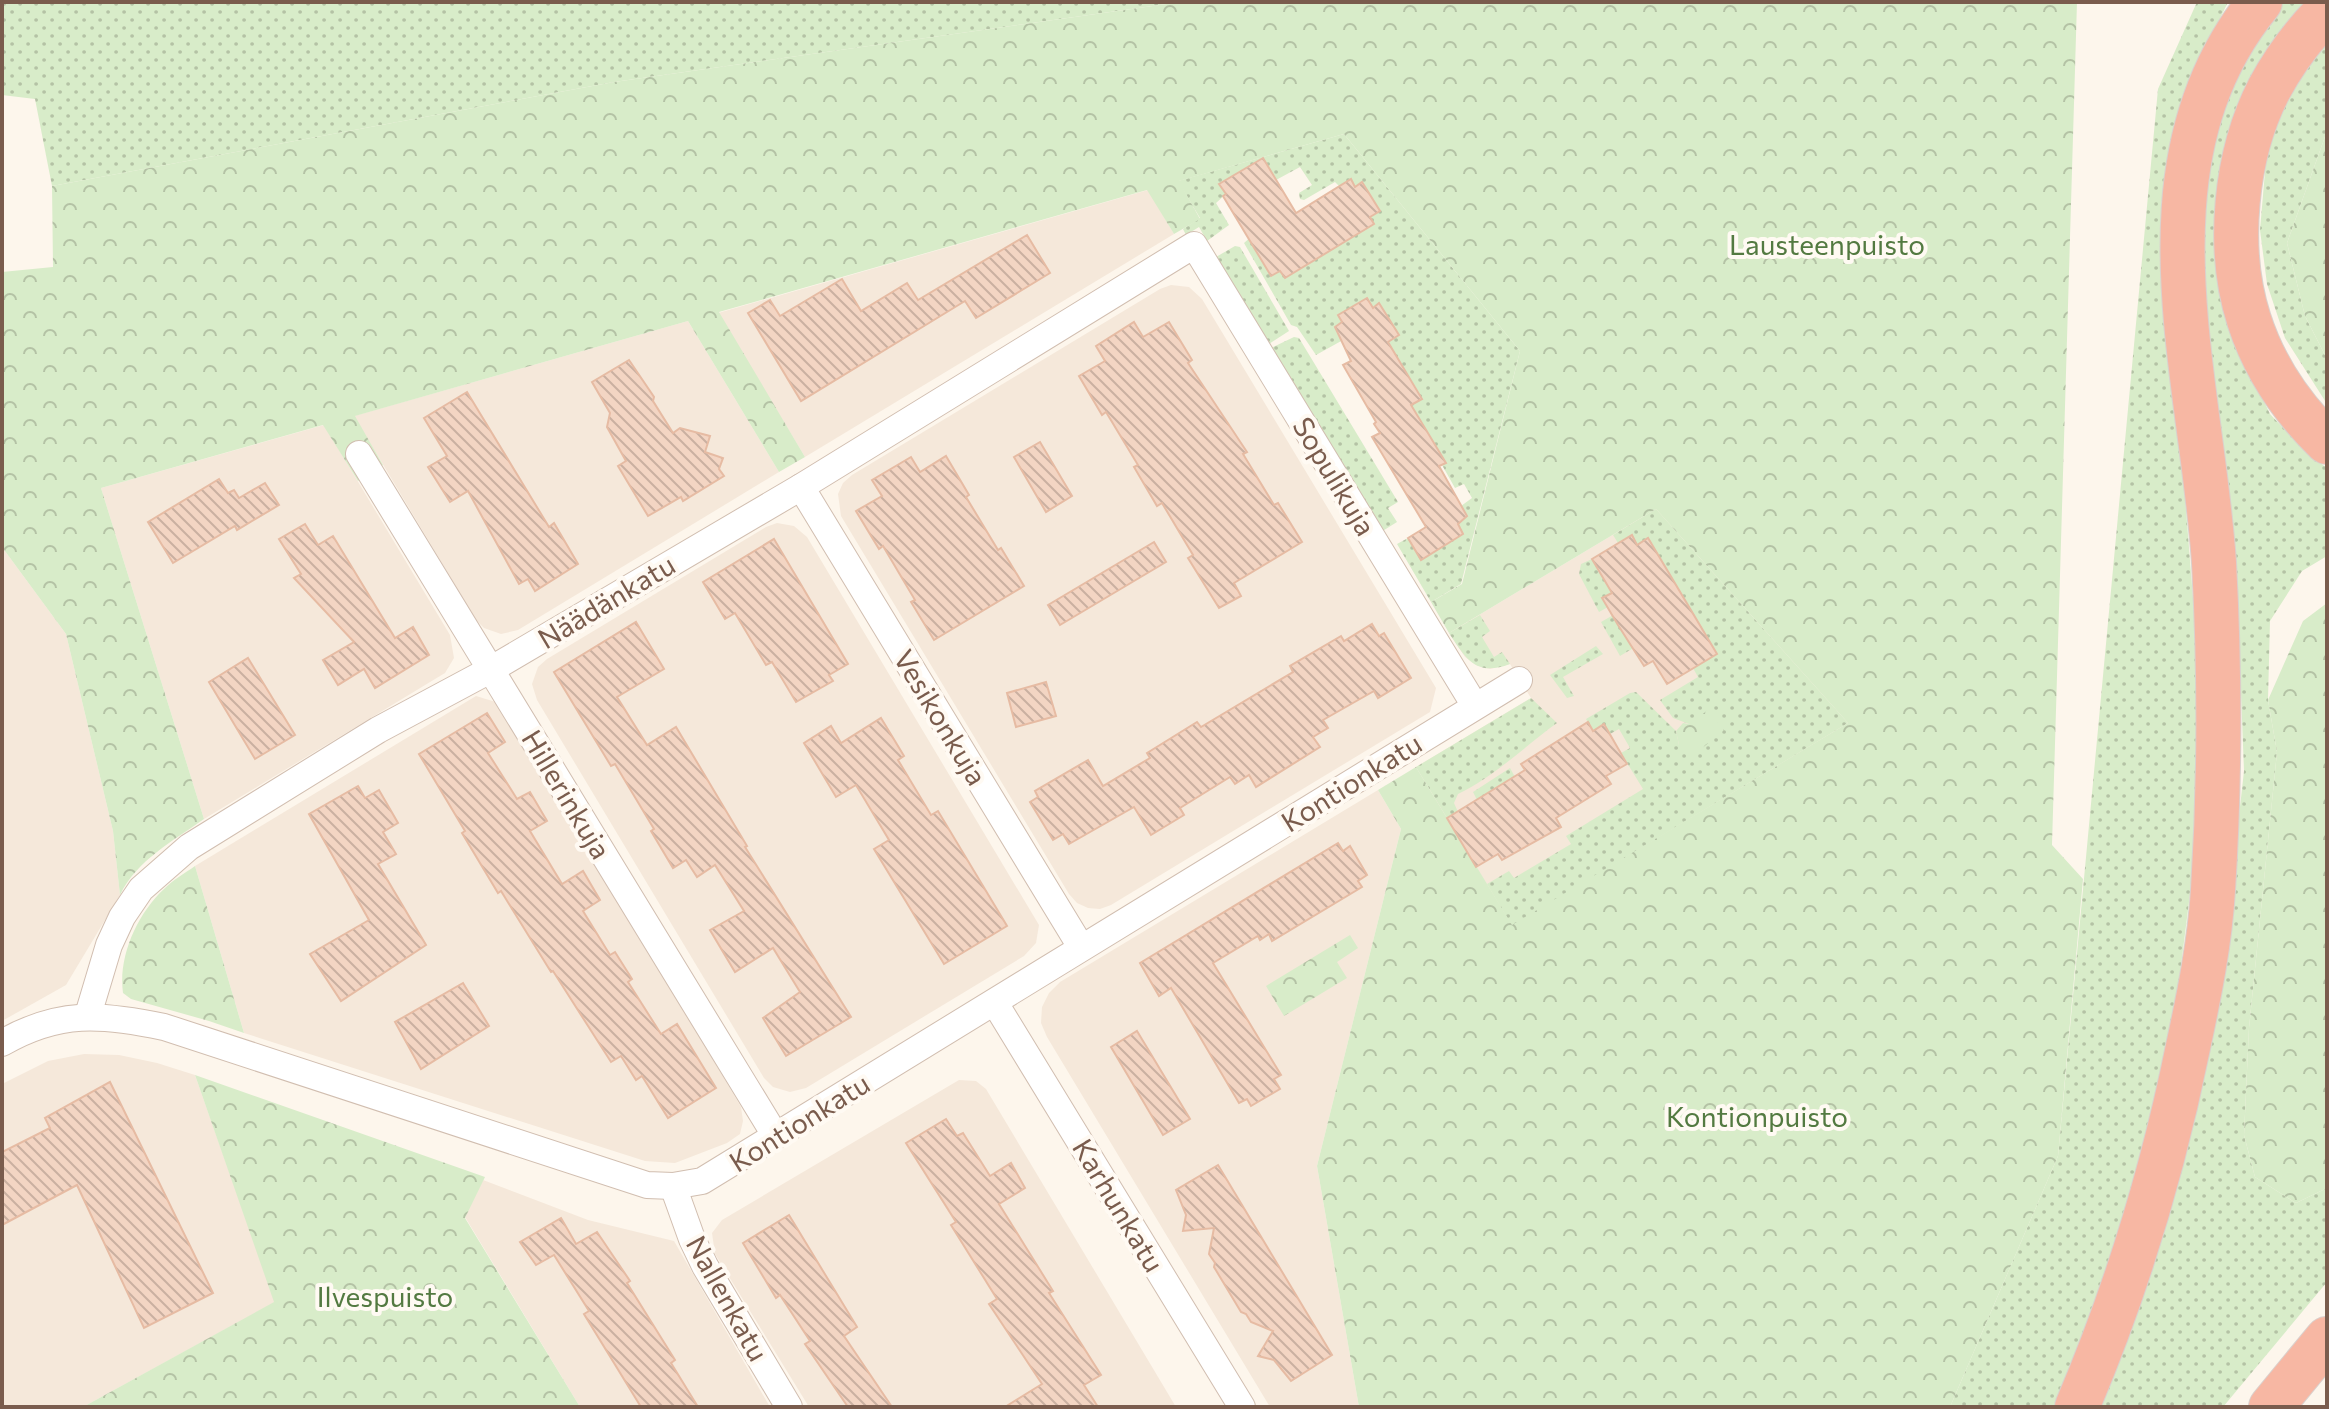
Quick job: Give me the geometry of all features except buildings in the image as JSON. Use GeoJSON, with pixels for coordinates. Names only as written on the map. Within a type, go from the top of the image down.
{"type":"FeatureCollection","features":[{"type":"Feature","properties":{"kind":"highway"},"geometry":{"type":"LineString","coordinates":[[2077,1407],[2100,1352],[2144,1220],[2175,1111],[2198,999],[2213,896],[2219,790],[2216,620],[2213,561],[2187,331],[2182,255],[2184,200],[2194,134],[2212,80],[2260,2]]}},
{"type":"Feature","properties":{"kind":"highway"},"geometry":{"type":"LineString","coordinates":[[2327,11],[2292,54],[2270,88],[2255,120],[2241,182],[2237,253],[2248,318],[2260,350],[2286,394],[2327,442]]}},
{"type":"Feature","properties":{"kind":"highway"},"geometry":{"type":"LineString","coordinates":[[2271,1407],[2327,1339]]}},
{"type":"Feature","properties":{"kind":"street","name":"Näädänkatu"},"geometry":{"type":"LineString","coordinates":[[88,1015],[109,945],[122,917],[141,889],[189,847],[378,730],[490,670],[801,487],[1194,245]]}},
{"type":"Feature","properties":{"kind":"street","name":"Sopulikuja"},"geometry":{"type":"LineString","coordinates":[[1194,245],[1475,706]]}},
{"type":"Feature","properties":{"kind":"street","name":"Hillerinkuja"},"geometry":{"type":"LineString","coordinates":[[359,454],[775,1135]]}},
{"type":"Feature","properties":{"kind":"street","name":"Vesikonkuja"},"geometry":{"type":"LineString","coordinates":[[801,487],[1081,947]]}},
{"type":"Feature","properties":{"kind":"street","name":"Kontionkatu"},"geometry":{"type":"LineString","coordinates":[[2,1043],[53,1020],[88,1015],[164,1027],[647,1185],[673,1186],[702,1181],[1519,680]]}},
{"type":"Feature","properties":{"kind":"street","name":"Karhunkatu"},"geometry":{"type":"LineString","coordinates":[[995,1003],[1242,1407]]}},
{"type":"Feature","properties":{"kind":"street","name":"Nallenkatu"},"geometry":{"type":"LineString","coordinates":[[673,1186],[705,1266],[789,1407]]}},
{"type":"Feature","properties":{"kind":"shaded area"},"geometry":{"type":"Polygon","coordinates":[[[1148,190],[1174,234],[805,457],[718,313],[1148,190]]]}},
{"type":"Feature","properties":{"kind":"shaded area"},"geometry":{"type":"Polygon","coordinates":[[[1171,285],[1189,287],[1202,299],[1436,688],[1430,712],[1111,905],[1100,909],[1088,908],[1077,903],[1069,894],[841,516],[838,494],[843,483],[852,475],[1171,285]]]}},
{"type":"Feature","properties":{"kind":"shaded area"},"geometry":{"type":"Polygon","coordinates":[[[688,321],[779,472],[518,630],[501,634],[484,628],[476,620],[354,416],[688,321]]]}},
{"type":"Feature","properties":{"kind":"shaded area"},"geometry":{"type":"Polygon","coordinates":[[[324,425],[450,635],[454,658],[445,673],[204,819],[101,488],[324,425]]]}},
{"type":"Feature","properties":{"kind":"shaded area"},"geometry":{"type":"Polygon","coordinates":[[[1656,509],[1848,723],[1512,926],[1416,767],[1531,698],[1510,664],[1490,669],[1476,665],[1465,657],[1449,633],[1656,509]]]}},
{"type":"Feature","properties":{"kind":"shaded area"},"geometry":{"type":"Polygon","coordinates":[[[777,523],[794,526],[807,537],[1039,925],[1036,943],[1024,956],[806,1088],[790,1092],[773,1087],[764,1078],[537,700],[532,684],[538,667],[547,659],[777,523]]]}},
{"type":"Feature","properties":{"kind":"shaded area"},"geometry":{"type":"Polygon","coordinates":[[[2,547],[66,634],[113,831],[120,895],[66,985],[2,1021],[2,547]]]}},
{"type":"Feature","properties":{"kind":"shaded area"},"geometry":{"type":"Polygon","coordinates":[[[476,696],[499,703],[507,711],[741,1107],[743,1121],[740,1134],[727,1143],[675,1163],[645,1161],[244,1033],[195,866],[476,696]]]}},
{"type":"Feature","properties":{"kind":"shaded area"},"geometry":{"type":"Polygon","coordinates":[[[1378,790],[1401,829],[1317,1166],[1359,1407],[1270,1407],[1047,1037],[1041,1023],[1042,1007],[1049,993],[1060,982],[1378,790]]]}},
{"type":"Feature","properties":{"kind":"shaded area"},"geometry":{"type":"Polygon","coordinates":[[[84,1054],[119,1055],[195,1075],[275,1302],[83,1407],[2,1407],[2,1084],[48,1061],[84,1054]]]}},
{"type":"Feature","properties":{"kind":"shaded area"},"geometry":{"type":"Polygon","coordinates":[[[959,1080],[976,1081],[986,1089],[1176,1407],[809,1407],[715,1254],[712,1233],[722,1220],[959,1080]]]}},
{"type":"Feature","properties":{"kind":"shaded area"},"geometry":{"type":"Polygon","coordinates":[[[483,1180],[588,1220],[674,1241],[770,1407],[580,1407],[465,1217],[483,1180]]]}},
{"type":"Feature","properties":{"kind":"green space"},"geometry":{"type":"Polygon","coordinates":[[[2,2],[1181,2],[614,82],[52,186],[35,99],[2,95],[2,2]]]}},
{"type":"Feature","properties":{"kind":"green space"},"geometry":{"type":"Polygon","coordinates":[[[1181,2],[2077,2],[2052,845],[2083,879],[2058,1156],[1950,1407],[1359,1407],[1317,1166],[1401,829],[1378,790],[1416,767],[1512,925],[1848,723],[1656,509],[1449,633],[1431,602],[1462,584],[1520,351],[1344,134],[1179,181],[1200,219],[1174,234],[1147,190],[719,312],[805,457],[779,472],[688,321],[355,416],[383,465],[358,481],[323,425],[101,488],[204,819],[146,861],[120,895],[113,831],[66,634],[2,547],[2,272],[53,267],[52,186],[614,82],[1181,2]]]}},
{"type":"Feature","properties":{"kind":"green space"},"geometry":{"type":"Polygon","coordinates":[[[2197,2],[2228,2],[2183,94],[2161,205],[2164,320],[2185,497],[2200,687],[2200,786],[2177,997],[2154,1109],[2127,1216],[2078,1357],[2055,1407],[1950,1407],[2058,1156],[2158,89],[2197,2]]]}},
{"type":"Feature","properties":{"kind":"green space"},"geometry":{"type":"Polygon","coordinates":[[[2281,2],[2309,2],[2240,106],[2245,362],[2270,414],[2308,454],[2327,468],[2327,556],[2302,571],[2270,621],[2268,700],[2277,752],[2249,1028],[2244,1135],[2255,1177],[2296,1203],[2327,1188],[2327,1282],[2223,1407],[2097,1407],[2222,968],[2244,771],[2237,587],[2207,377],[2196,256],[2220,103],[2281,2]]]}},
{"type":"Feature","properties":{"kind":"green space"},"geometry":{"type":"Polygon","coordinates":[[[2327,41],[2327,131],[2287,243],[2305,316],[2327,359],[2327,404],[2285,338],[2267,284],[2260,230],[2266,160],[2278,117],[2308,65],[2327,41]]]}},
{"type":"Feature","properties":{"kind":"green space"},"geometry":{"type":"Polygon","coordinates":[[[2327,131],[2327,359],[2305,316],[2287,243],[2327,131]]]}},
{"type":"Feature","properties":{"kind":"green space"},"geometry":{"type":"Polygon","coordinates":[[[1344,134],[1520,351],[1461,584],[1431,602],[1397,544],[1408,538],[1421,560],[1463,534],[1458,524],[1467,515],[1461,506],[1472,498],[1464,484],[1455,488],[1442,465],[1445,463],[1411,405],[1422,398],[1388,342],[1379,304],[1335,327],[1343,340],[1316,355],[1297,327],[1291,325],[1244,243],[1253,235],[1254,248],[1271,276],[1280,271],[1285,278],[1370,217],[1362,183],[1355,187],[1350,179],[1339,186],[1335,182],[1304,200],[1300,199],[1299,193],[1312,185],[1300,167],[1276,180],[1262,158],[1220,184],[1226,194],[1216,203],[1229,225],[1207,241],[1199,227],[1186,235],[1183,229],[1200,218],[1178,181],[1344,134]]]}},
{"type":"Feature","properties":{"kind":"green space"},"geometry":{"type":"Polygon","coordinates":[[[1235,246],[1240,247],[1289,331],[1269,344],[1216,257],[1235,246]]]}},
{"type":"Feature","properties":{"kind":"green space"},"geometry":{"type":"Polygon","coordinates":[[[1294,337],[1299,338],[1398,502],[1388,508],[1397,522],[1381,532],[1271,348],[1294,337]]]}},
{"type":"Feature","properties":{"kind":"green space"},"geometry":{"type":"Polygon","coordinates":[[[1656,509],[1848,723],[1512,926],[1487,884],[1509,871],[1514,878],[1571,844],[1566,836],[1643,789],[1621,753],[1630,748],[1619,729],[1610,734],[1604,724],[1593,731],[1586,719],[1636,692],[1676,731],[1679,745],[1689,724],[1673,718],[1660,700],[1698,677],[1693,668],[1717,653],[1707,636],[1695,642],[1647,539],[1637,545],[1631,535],[1618,543],[1613,535],[1656,509]]]}},
{"type":"Feature","properties":{"kind":"green space"},"geometry":{"type":"Polygon","coordinates":[[[1592,559],[1612,593],[1603,598],[1608,607],[1599,612],[1579,574],[1581,564],[1592,559]]]}},
{"type":"Feature","properties":{"kind":"green space"},"geometry":{"type":"Polygon","coordinates":[[[2327,603],[2327,1188],[2296,1203],[2255,1177],[2244,1135],[2249,1028],[2277,752],[2268,700],[2303,621],[2327,603]]]}},
{"type":"Feature","properties":{"kind":"green space"},"geometry":{"type":"Polygon","coordinates":[[[1622,610],[1618,625],[1629,642],[1638,636],[1642,643],[1620,656],[1601,622],[1622,610]]]}},
{"type":"Feature","properties":{"kind":"green space"},"geometry":{"type":"Polygon","coordinates":[[[1480,615],[1490,631],[1482,637],[1494,657],[1502,652],[1510,664],[1480,667],[1467,658],[1449,633],[1480,615]]]}},
{"type":"Feature","properties":{"kind":"green space"},"geometry":{"type":"Polygon","coordinates":[[[1596,646],[1603,654],[1563,677],[1574,696],[1567,698],[1550,675],[1596,646]]]}},
{"type":"Feature","properties":{"kind":"green space"},"geometry":{"type":"Polygon","coordinates":[[[1531,698],[1557,723],[1497,770],[1458,794],[1454,803],[1458,812],[1447,818],[1416,767],[1531,698]]]}},
{"type":"Feature","properties":{"kind":"green space"},"geometry":{"type":"Polygon","coordinates":[[[1708,710],[1724,730],[1689,759],[1679,745],[1676,731],[1683,723],[1689,724],[1708,710]]]}},
{"type":"Feature","properties":{"kind":"green space"},"geometry":{"type":"Polygon","coordinates":[[[1510,768],[1515,777],[1477,800],[1473,792],[1510,768]]]}},
{"type":"Feature","properties":{"kind":"green space"},"geometry":{"type":"Polygon","coordinates":[[[195,866],[244,1033],[131,999],[123,993],[127,951],[138,923],[164,889],[195,866]]]}},
{"type":"Feature","properties":{"kind":"green space"},"geometry":{"type":"Polygon","coordinates":[[[1350,935],[1358,948],[1337,962],[1347,978],[1284,1016],[1266,986],[1350,935]]]}},
{"type":"Feature","properties":{"kind":"green space","name":"Ilvespuisto"},"geometry":{"type":"Polygon","coordinates":[[[195,1075],[485,1177],[465,1218],[580,1407],[83,1407],[274,1302],[195,1075]]]}},
{"type":"Feature","properties":{"kind":"park label","name":"Lausteenpuisto"},"geometry":{"type":"Point","coordinates":[1827,244]}},
{"type":"Feature","properties":{"kind":"park label","name":"Kontionpuisto"},"geometry":{"type":"Point","coordinates":[1757,1116]}}]}
